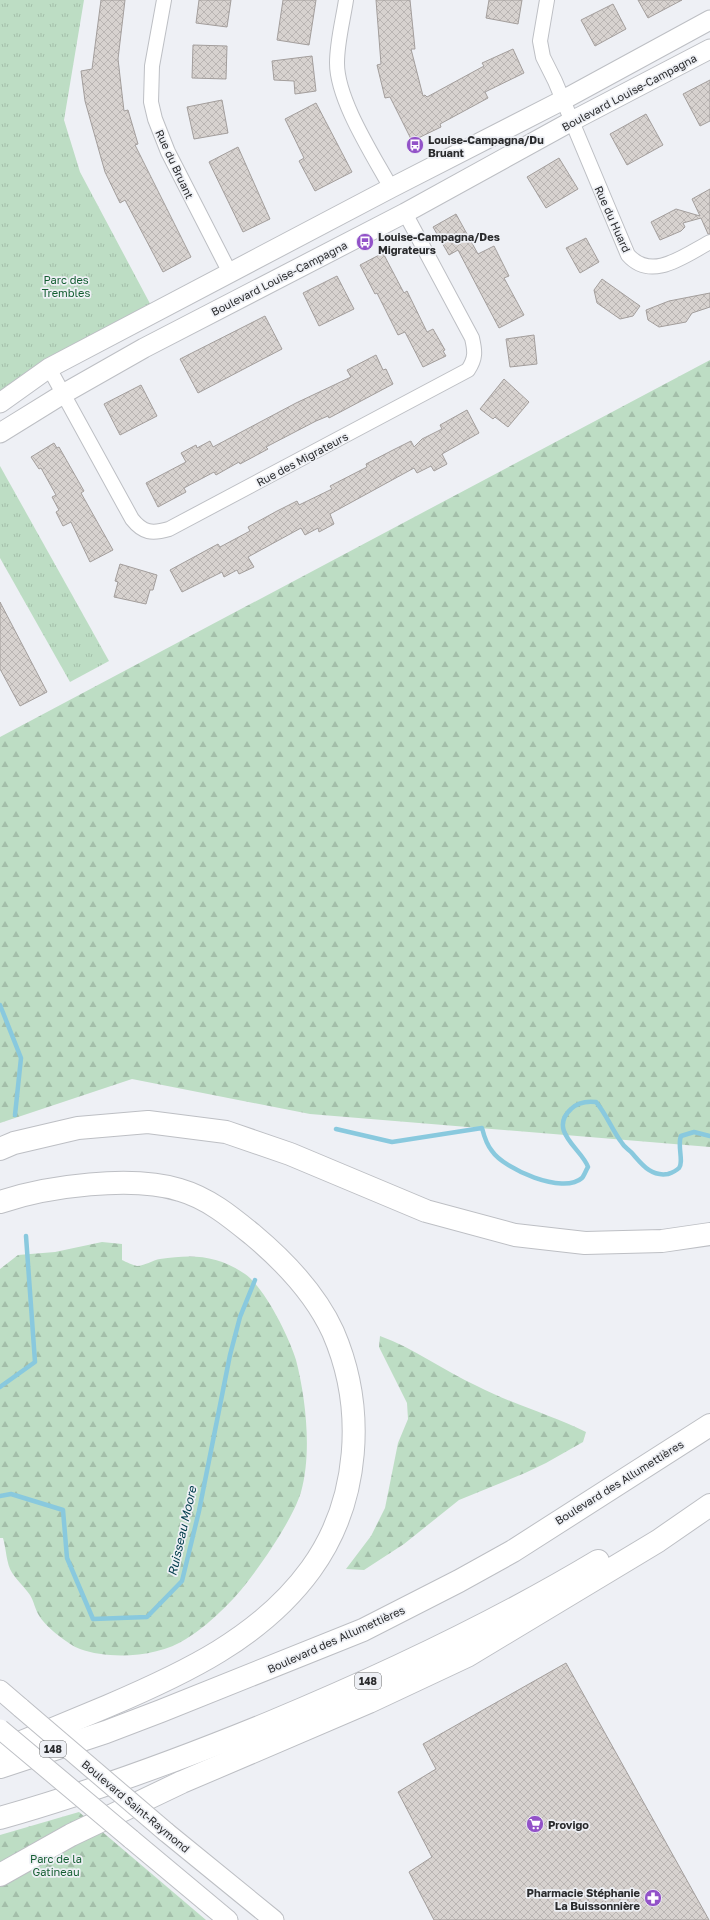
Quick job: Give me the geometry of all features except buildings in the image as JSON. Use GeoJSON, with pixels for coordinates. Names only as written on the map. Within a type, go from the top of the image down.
{"type":"FeatureCollection","features":[{"type":"Feature","properties":{"kind":"highway"},"geometry":{"type":"LineString","coordinates":[[0,1149],[14,1143],[78,1128],[148,1122],[226,1132],[290,1154],[426,1211],[515,1235],[585,1242],[662,1241],[710,1234]]}},
{"type":"Feature","properties":{"kind":"highway"},"geometry":{"type":"LineString","coordinates":[[0,1202],[75,1187],[111,1183],[138,1184],[178,1189],[214,1205],[272,1251],[316,1302],[333,1332],[345,1370],[353,1402],[354,1435],[351,1470],[343,1506],[329,1541],[310,1570],[290,1594],[257,1626],[227,1647],[168,1680],[0,1751]]}},
{"type":"Feature","properties":{"kind":"highway","name":"Boulevard des Allumettières"},"geometry":{"type":"LineString","coordinates":[[0,1767],[106,1732],[363,1630],[459,1581],[513,1551],[557,1521],[710,1425]]}},
{"type":"Feature","properties":{"kind":"highway","name":"148"},"geometry":{"type":"LineString","coordinates":[[0,1818],[97,1789],[164,1764],[348,1690],[526,1602],[647,1531],[710,1489]]}},
{"type":"Feature","properties":{"kind":"highway"},"geometry":{"type":"LineString","coordinates":[[0,1875],[71,1835],[182,1782],[368,1702],[467,1656],[658,1541],[710,1505]]}},
{"type":"Feature","properties":{"kind":"street","name":"Rue du Bruant"},"geometry":{"type":"LineString","coordinates":[[164,0],[152,72],[152,102],[155,119],[168,152],[230,273]]}},
{"type":"Feature","properties":{"kind":"street"},"geometry":{"type":"LineString","coordinates":[[346,0],[338,48],[338,77],[347,106],[405,213]]}},
{"type":"Feature","properties":{"kind":"street","name":"Rue du Huard"},"geometry":{"type":"LineString","coordinates":[[547,0],[540,41],[542,57],[563,100],[623,246],[635,263],[645,267],[657,267],[670,264],[710,242]]}},
{"type":"Feature","properties":{"kind":"street"},"geometry":{"type":"LineString","coordinates":[[0,403],[49,368],[391,188],[563,100],[710,20]]}},
{"type":"Feature","properties":{"kind":"street","name":"Boulevard Louise-Campagna"},"geometry":{"type":"LineString","coordinates":[[0,433],[63,394],[242,296],[405,213],[572,121],[710,49]]}},
{"type":"Feature","properties":{"kind":"street","name":"Rue des Migrateurs"},"geometry":{"type":"LineString","coordinates":[[49,368],[132,519],[138,527],[146,532],[157,533],[169,529],[468,370],[474,361],[475,351],[472,338],[405,213]]}},
{"type":"Feature","properties":{"kind":"street"},"geometry":{"type":"LineString","coordinates":[[230,273],[242,296]]}},
{"type":"Feature","properties":{"kind":"street","name":"Boulevard Saint-Raymond"},"geometry":{"type":"LineString","coordinates":[[0,1690],[166,1832],[274,1920]]}},
{"type":"Feature","properties":{"kind":"street"},"geometry":{"type":"LineString","coordinates":[[0,1729],[228,1920]]}},
{"type":"Feature","properties":{"kind":"green space","name":"Parc des Trembles"},"geometry":{"type":"Polygon","coordinates":[[[0,0],[84,0],[64,120],[80,172],[155,313],[0,403],[0,0]]]}},
{"type":"Feature","properties":{"kind":"green space"},"geometry":{"type":"Polygon","coordinates":[[[710,360],[710,1147],[310,1114],[132,1079],[0,1123],[0,737],[710,360]]]}},
{"type":"Feature","properties":{"kind":"green space"},"geometry":{"type":"Polygon","coordinates":[[[0,466],[109,661],[70,682],[0,558],[0,466]]]}},
{"type":"Feature","properties":{"kind":"green space"},"geometry":{"type":"Polygon","coordinates":[[[102,1242],[122,1244],[122,1260],[137,1266],[172,1257],[194,1257],[225,1263],[245,1274],[253,1281],[268,1301],[293,1350],[300,1375],[305,1409],[307,1443],[301,1492],[282,1532],[269,1552],[250,1579],[234,1598],[216,1616],[196,1632],[175,1645],[162,1650],[134,1655],[105,1655],[80,1649],[64,1640],[52,1630],[40,1617],[30,1595],[10,1569],[3,1538],[0,1538],[0,1269],[18,1255],[55,1252],[102,1242]]]}},
{"type":"Feature","properties":{"kind":"green space"},"geometry":{"type":"Polygon","coordinates":[[[380,1336],[405,1347],[490,1392],[586,1432],[583,1442],[546,1463],[459,1500],[404,1544],[364,1570],[346,1569],[371,1536],[385,1508],[398,1443],[408,1419],[407,1403],[379,1347],[380,1336]]]}},
{"type":"Feature","properties":{"kind":"green space","name":"Parc de la Gatineau"},"geometry":{"type":"Polygon","coordinates":[[[79,1812],[206,1920],[0,1920],[0,1835],[79,1812]]]}},
{"type":"Feature","properties":{"kind":"waterway","name":"Ruisseau Moore"},"geometry":{"type":"LineString","coordinates":[[0,1005],[21,1058],[15,1115]]}},
{"type":"Feature","properties":{"kind":"waterway","name":"Ruisseau Moore"},"geometry":{"type":"LineString","coordinates":[[336,1129],[392,1142],[482,1128],[490,1149],[508,1165],[534,1178],[548,1182],[562,1183],[573,1182],[582,1178],[588,1167],[569,1140],[563,1125],[565,1117],[571,1109],[580,1103],[596,1102],[624,1146],[642,1165],[656,1173],[668,1174],[679,1168],[681,1162],[681,1136],[694,1132],[710,1136]]}},
{"type":"Feature","properties":{"kind":"waterway","name":"Ruisseau Moore"},"geometry":{"type":"LineString","coordinates":[[0,1387],[35,1362],[26,1236]]}},
{"type":"Feature","properties":{"kind":"waterway","name":"Ruisseau Moore"},"geometry":{"type":"LineString","coordinates":[[0,1496],[11,1494],[63,1510],[67,1558],[93,1619],[147,1617],[182,1581],[199,1511],[230,1355],[240,1317],[255,1280]]}},
{"type":"Feature","properties":{"kind":"place","name":"Louise-Campagna/Du Bruant"},"geometry":{"type":"Point","coordinates":[415,145]}},
{"type":"Feature","properties":{"kind":"place","name":"Louise-Campagna/Des Migrateurs"},"geometry":{"type":"Point","coordinates":[365,242]}},
{"type":"Feature","properties":{"kind":"place","name":"Provigo"},"geometry":{"type":"Point","coordinates":[535,1824]}},
{"type":"Feature","properties":{"kind":"place","name":"Pharmacie Stéphanie La Buissonnière"},"geometry":{"type":"Point","coordinates":[653,1898]}}]}
